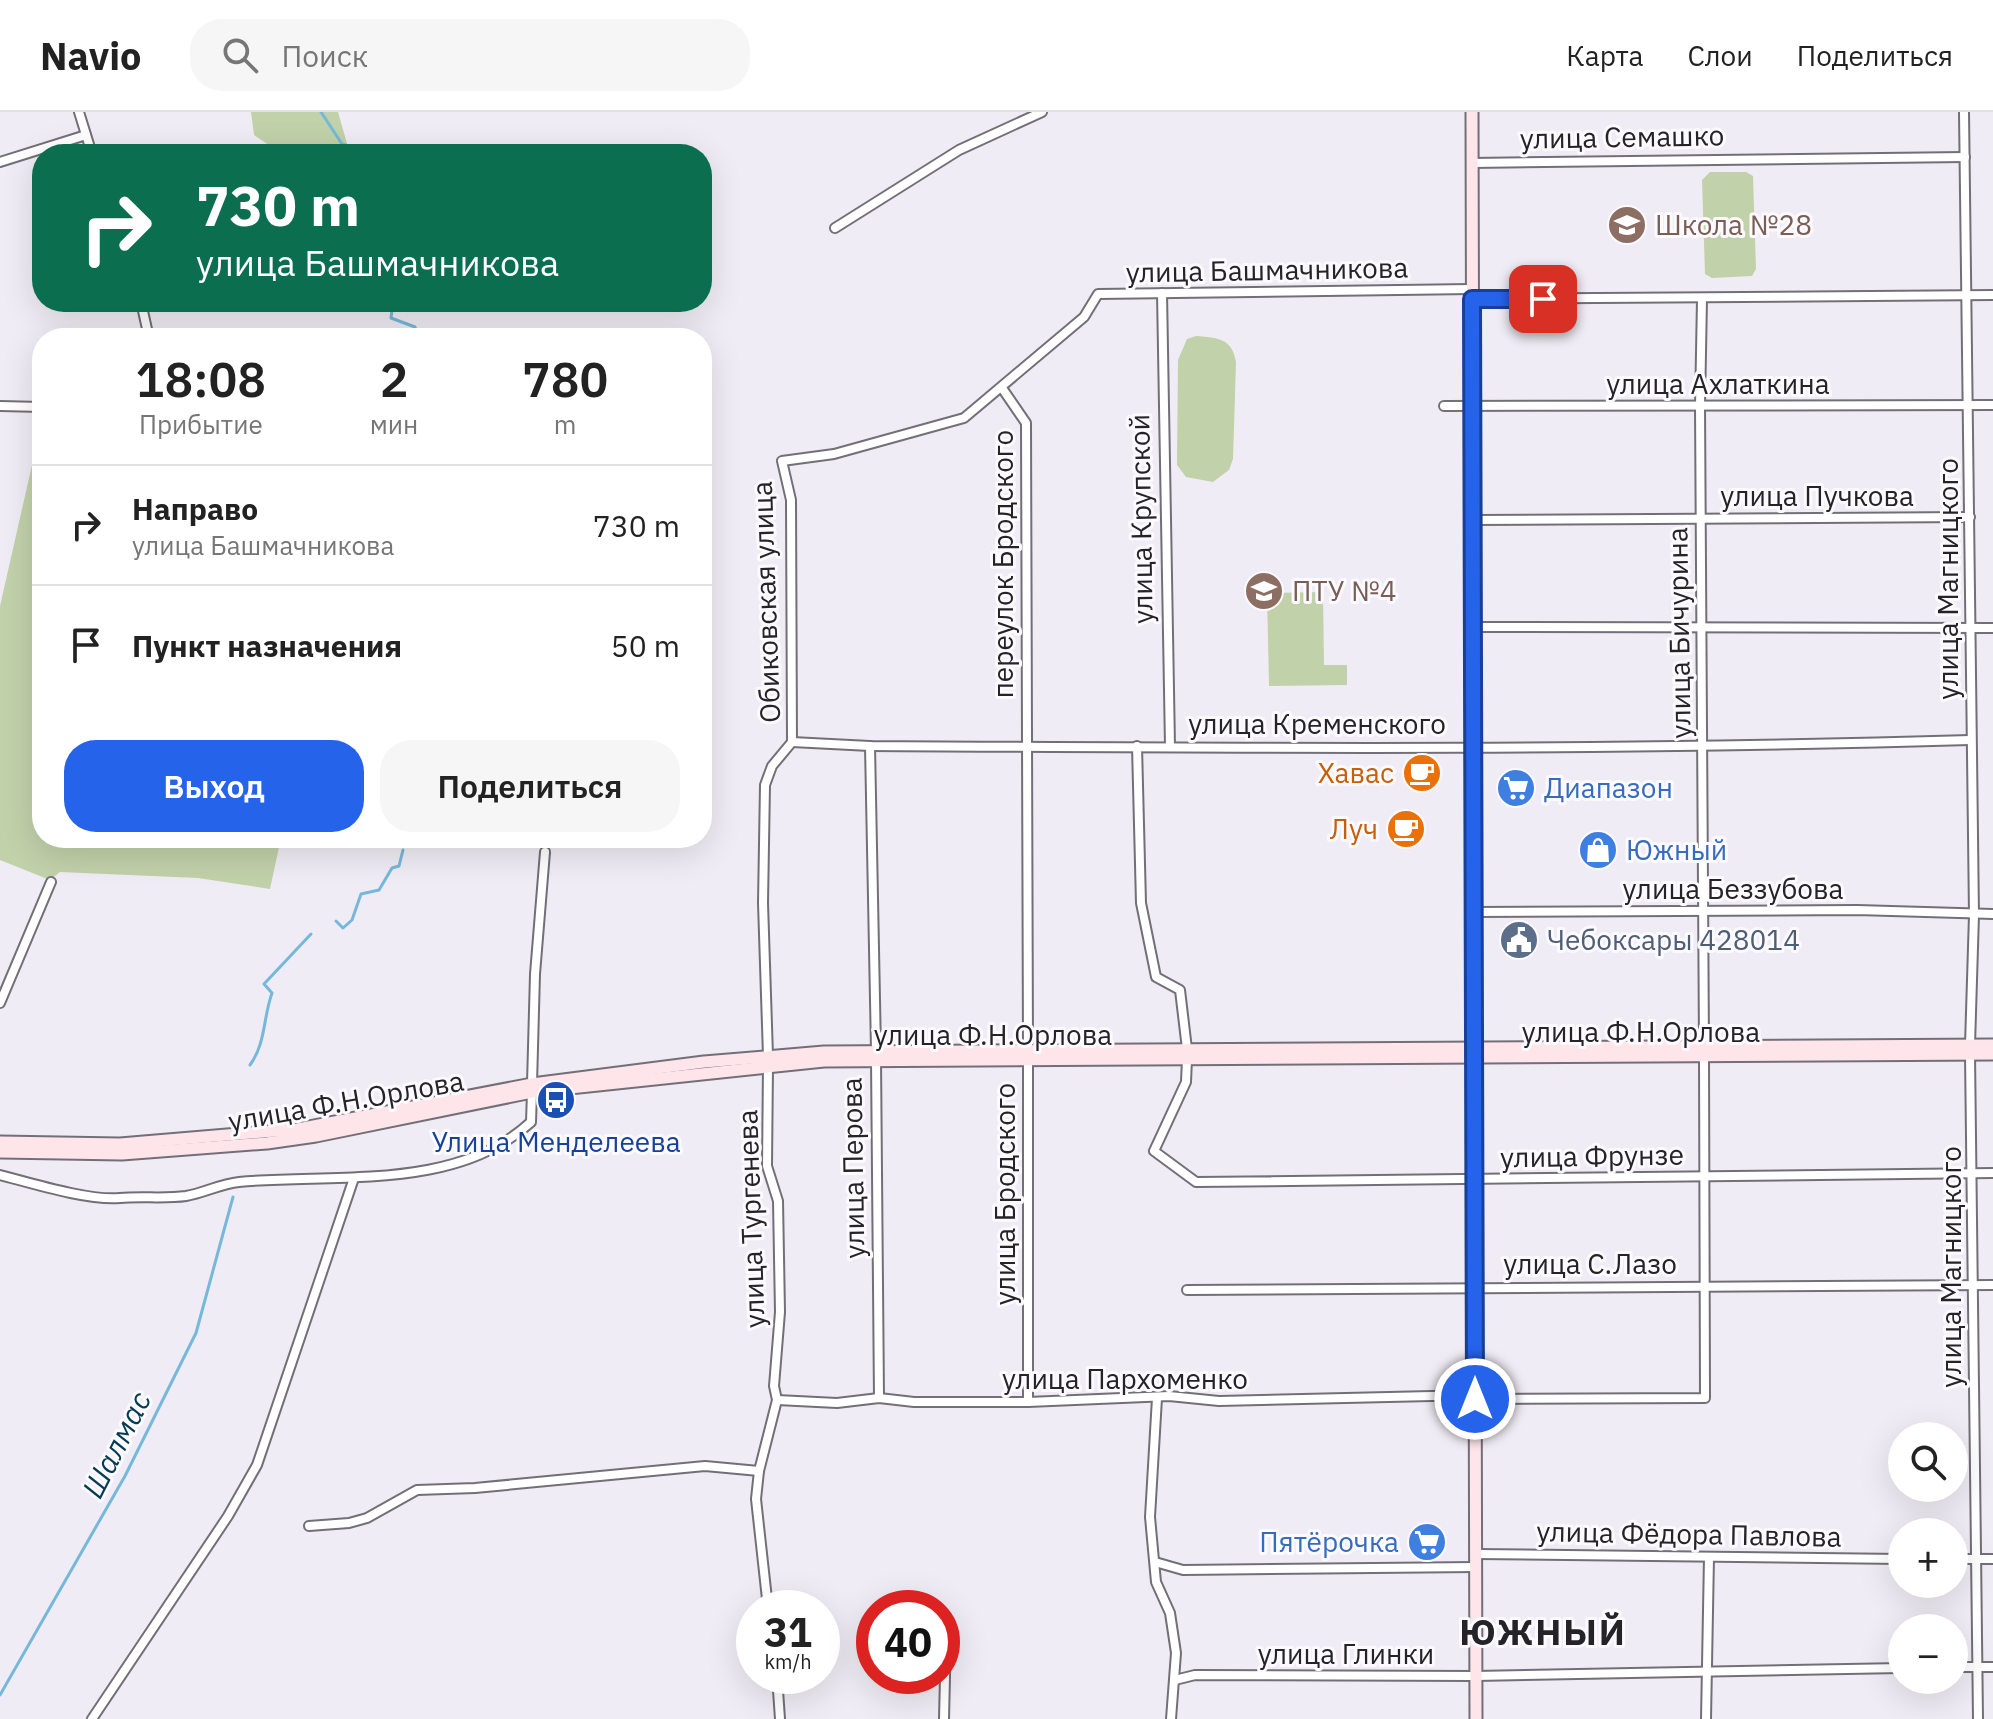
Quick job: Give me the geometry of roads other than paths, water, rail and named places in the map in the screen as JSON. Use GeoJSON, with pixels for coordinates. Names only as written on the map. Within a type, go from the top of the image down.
{"type":"FeatureCollection","features":[{"type":"Feature","properties":{"kind":"street"},"geometry":{"type":"LineString","coordinates":[[79,112],[89,144]]}},
{"type":"Feature","properties":{"kind":"street"},"geometry":{"type":"LineString","coordinates":[[835,228],[959,150],[1042,112]]}},
{"type":"Feature","properties":{"kind":"street"},"geometry":{"type":"LineString","coordinates":[[1472,112],[1476,1719]]}},
{"type":"Feature","properties":{"kind":"street","name":"улица Магницкого"},"geometry":{"type":"LineString","coordinates":[[1964,112],[1972,628],[1970,740],[1974,915],[1970,1050],[1978,1719]]}},
{"type":"Feature","properties":{"kind":"street"},"geometry":{"type":"LineString","coordinates":[[57,144],[86,135]]}},
{"type":"Feature","properties":{"kind":"street"},"geometry":{"type":"LineString","coordinates":[[0,162],[32,152]]}},
{"type":"Feature","properties":{"kind":"street","name":"улица Семашко"},"geometry":{"type":"LineString","coordinates":[[1472,163],[1965,157]]}},
{"type":"Feature","properties":{"kind":"street","name":"улица Крупской"},"geometry":{"type":"LineString","coordinates":[[1162,293],[1170,746]]}},
{"type":"Feature","properties":{"kind":"street","name":"улица Башмачникова"},"geometry":{"type":"LineString","coordinates":[[782,461],[834,454],[972,414],[1084,317],[1098,294],[1472,294],[1702,299],[1993,295]]}},
{"type":"Feature","properties":{"kind":"street","name":"улица Бичурина"},"geometry":{"type":"LineString","coordinates":[[1702,299],[1700,406],[1704,746],[1701,911],[1706,1175],[1705,1398]]}},
{"type":"Feature","properties":{"kind":"street","name":"переулок Бродского"},"geometry":{"type":"LineString","coordinates":[[1002,388],[1026,423],[1026,747]]}},
{"type":"Feature","properties":{"kind":"street","name":"улица Ахлаткина"},"geometry":{"type":"LineString","coordinates":[[1444,406],[1993,405]]}},
{"type":"Feature","properties":{"kind":"street"},"geometry":{"type":"LineString","coordinates":[[0,406],[32,407]]}},
{"type":"Feature","properties":{"kind":"street","name":"Обиковская улица"},"geometry":{"type":"LineString","coordinates":[[782,461],[791,500],[792,742]]}},
{"type":"Feature","properties":{"kind":"street","name":"улица Пучкова"},"geometry":{"type":"LineString","coordinates":[[1473,520],[1970,517]]}},
{"type":"Feature","properties":{"kind":"street"},"geometry":{"type":"LineString","coordinates":[[1473,627],[1993,628]]}},
{"type":"Feature","properties":{"kind":"street","name":"улица Кременского"},"geometry":{"type":"LineString","coordinates":[[792,742],[1026,747],[1704,746],[1970,740]]}},
{"type":"Feature","properties":{"kind":"street","name":"улица Тургенева"},"geometry":{"type":"LineString","coordinates":[[765,1590],[757,1533],[759,1471],[777,1400],[774,1386],[780,1312],[778,1201],[767,1166],[768,1060],[763,903],[765,785],[772,766],[792,742]]}},
{"type":"Feature","properties":{"kind":"street","name":"улица Перова"},"geometry":{"type":"LineString","coordinates":[[870,746],[879,1398]]}},
{"type":"Feature","properties":{"kind":"street"},"geometry":{"type":"LineString","coordinates":[[1137,746],[1141,903],[1156,977],[1180,990],[1187,1054]]}},
{"type":"Feature","properties":{"kind":"street","name":"улица Бродского"},"geometry":{"type":"LineString","coordinates":[[1026,747],[1028,1402]]}},
{"type":"Feature","properties":{"kind":"street"},"geometry":{"type":"LineString","coordinates":[[0,1175],[118,1198],[191,1195],[235,1182],[354,1178],[427,1169],[486,1153],[531,1122],[535,974],[545,852]]}},
{"type":"Feature","properties":{"kind":"street"},"geometry":{"type":"LineString","coordinates":[[0,1003],[51,882]]}},
{"type":"Feature","properties":{"kind":"street","name":"улица Беззубова"},"geometry":{"type":"LineString","coordinates":[[1473,912],[1857,910],[1993,914]]}},
{"type":"Feature","properties":{"kind":"street","name":"улица Ф.Н.Орлова"},"geometry":{"type":"LineString","coordinates":[[1970,1050],[1993,1045]]}},
{"type":"Feature","properties":{"kind":"street","name":"улица Ф.Н.Орлова"},"geometry":{"type":"LineString","coordinates":[[0,1142],[120,1144],[298,1129],[532,1088],[768,1060],[876,1054],[1970,1050],[1993,1054]]}},
{"type":"Feature","properties":{"kind":"street","name":"улица Фрунзе"},"geometry":{"type":"LineString","coordinates":[[1187,1054],[1186,1082],[1154,1151],[1196,1182],[1993,1173]]}},
{"type":"Feature","properties":{"kind":"street","name":"улица Ф.Н.Орлова"},"geometry":{"type":"LineString","coordinates":[[0,1152],[122,1154],[267,1143],[331,1133],[532,1088]]}},
{"type":"Feature","properties":{"kind":"street"},"geometry":{"type":"LineString","coordinates":[[92,1719],[228,1516],[257,1465],[354,1178]]}},
{"type":"Feature","properties":{"kind":"street","name":"улица С.Лазо"},"geometry":{"type":"LineString","coordinates":[[1187,1290],[1993,1285]]}},
{"type":"Feature","properties":{"kind":"street","name":"улица Пархоменко"},"geometry":{"type":"LineString","coordinates":[[777,1400],[860,1403],[879,1398],[914,1402],[1157,1398],[1219,1401],[1475,1397],[1705,1398]]}},
{"type":"Feature","properties":{"kind":"street"},"geometry":{"type":"LineString","coordinates":[[1157,1398],[1150,1517],[1156,1582],[1170,1613],[1176,1653],[1171,1719]]}},
{"type":"Feature","properties":{"kind":"street"},"geometry":{"type":"LineString","coordinates":[[309,1526],[349,1523],[367,1518],[417,1490],[475,1488],[705,1466],[759,1471]]}},
{"type":"Feature","properties":{"kind":"street","name":"улица Фёдора Павлова"},"geometry":{"type":"LineString","coordinates":[[1476,1554],[1888,1559]]}},
{"type":"Feature","properties":{"kind":"street"},"geometry":{"type":"LineString","coordinates":[[1706,1719],[1709,1557]]}},
{"type":"Feature","properties":{"kind":"street"},"geometry":{"type":"LineString","coordinates":[[1968,1559],[1993,1559]]}},
{"type":"Feature","properties":{"kind":"street"},"geometry":{"type":"LineString","coordinates":[[1155,1562],[1183,1570],[1476,1567]]}},
{"type":"Feature","properties":{"kind":"street"},"geometry":{"type":"LineString","coordinates":[[1968,1666],[1993,1667]]}},
{"type":"Feature","properties":{"kind":"street","name":"улица Глинки"},"geometry":{"type":"LineString","coordinates":[[1175,1680],[1195,1675],[1476,1676],[1888,1668]]}},
{"type":"Feature","properties":{"kind":"street"},"geometry":{"type":"LineString","coordinates":[[778,1694],[780,1719]]}},
{"type":"Feature","properties":{"kind":"street"},"geometry":{"type":"LineString","coordinates":[[944,1719],[945,1694]]}},
{"type":"Feature","properties":{"kind":"waterway","name":"Шалмас"},"geometry":{"type":"LineString","coordinates":[[321,112],[342,144]]}},
{"type":"Feature","properties":{"kind":"waterway","name":"Шалмас"},"geometry":{"type":"LineString","coordinates":[[392,312],[391,318],[415,328]]}},
{"type":"Feature","properties":{"kind":"waterway","name":"Шалмас"},"geometry":{"type":"LineString","coordinates":[[336,921],[343,928],[352,920],[361,894],[379,890],[392,868],[399,866],[403,850]]}},
{"type":"Feature","properties":{"kind":"waterway","name":"Шалмас"},"geometry":{"type":"LineString","coordinates":[[250,1065],[262,1039],[272,993],[264,984],[311,934]]}},
{"type":"Feature","properties":{"kind":"waterway","name":"Шалмас"},"geometry":{"type":"LineString","coordinates":[[0,1695],[125,1476],[196,1333],[233,1197]]}},
{"type":"Feature","properties":{"kind":"place","name":"Школа №28"},"geometry":{"type":"Point","coordinates":[1627,225]}},
{"type":"Feature","properties":{"kind":"place","name":"ПТУ №4"},"geometry":{"type":"Point","coordinates":[1264,591]}},
{"type":"Feature","properties":{"kind":"place","name":"Хавас"},"geometry":{"type":"Point","coordinates":[1422,773]}},
{"type":"Feature","properties":{"kind":"place","name":"Диапазон"},"geometry":{"type":"Point","coordinates":[1516,788]}},
{"type":"Feature","properties":{"kind":"place","name":"Луч"},"geometry":{"type":"Point","coordinates":[1406,829]}},
{"type":"Feature","properties":{"kind":"place","name":"Южный"},"geometry":{"type":"Point","coordinates":[1598,850]}},
{"type":"Feature","properties":{"kind":"place","name":"Чебоксары 428014"},"geometry":{"type":"Point","coordinates":[1519,940]}},
{"type":"Feature","properties":{"kind":"place","name":"Улица Менделеева"},"geometry":{"type":"Point","coordinates":[556,1100]}},
{"type":"Feature","properties":{"kind":"place","name":"Пятёрочка"},"geometry":{"type":"Point","coordinates":[1427,1542]}},
{"type":"Feature","properties":{"kind":"district","name":"ЮЖНЫЙ"},"geometry":{"type":"Point","coordinates":[1543,1632]}}]}
